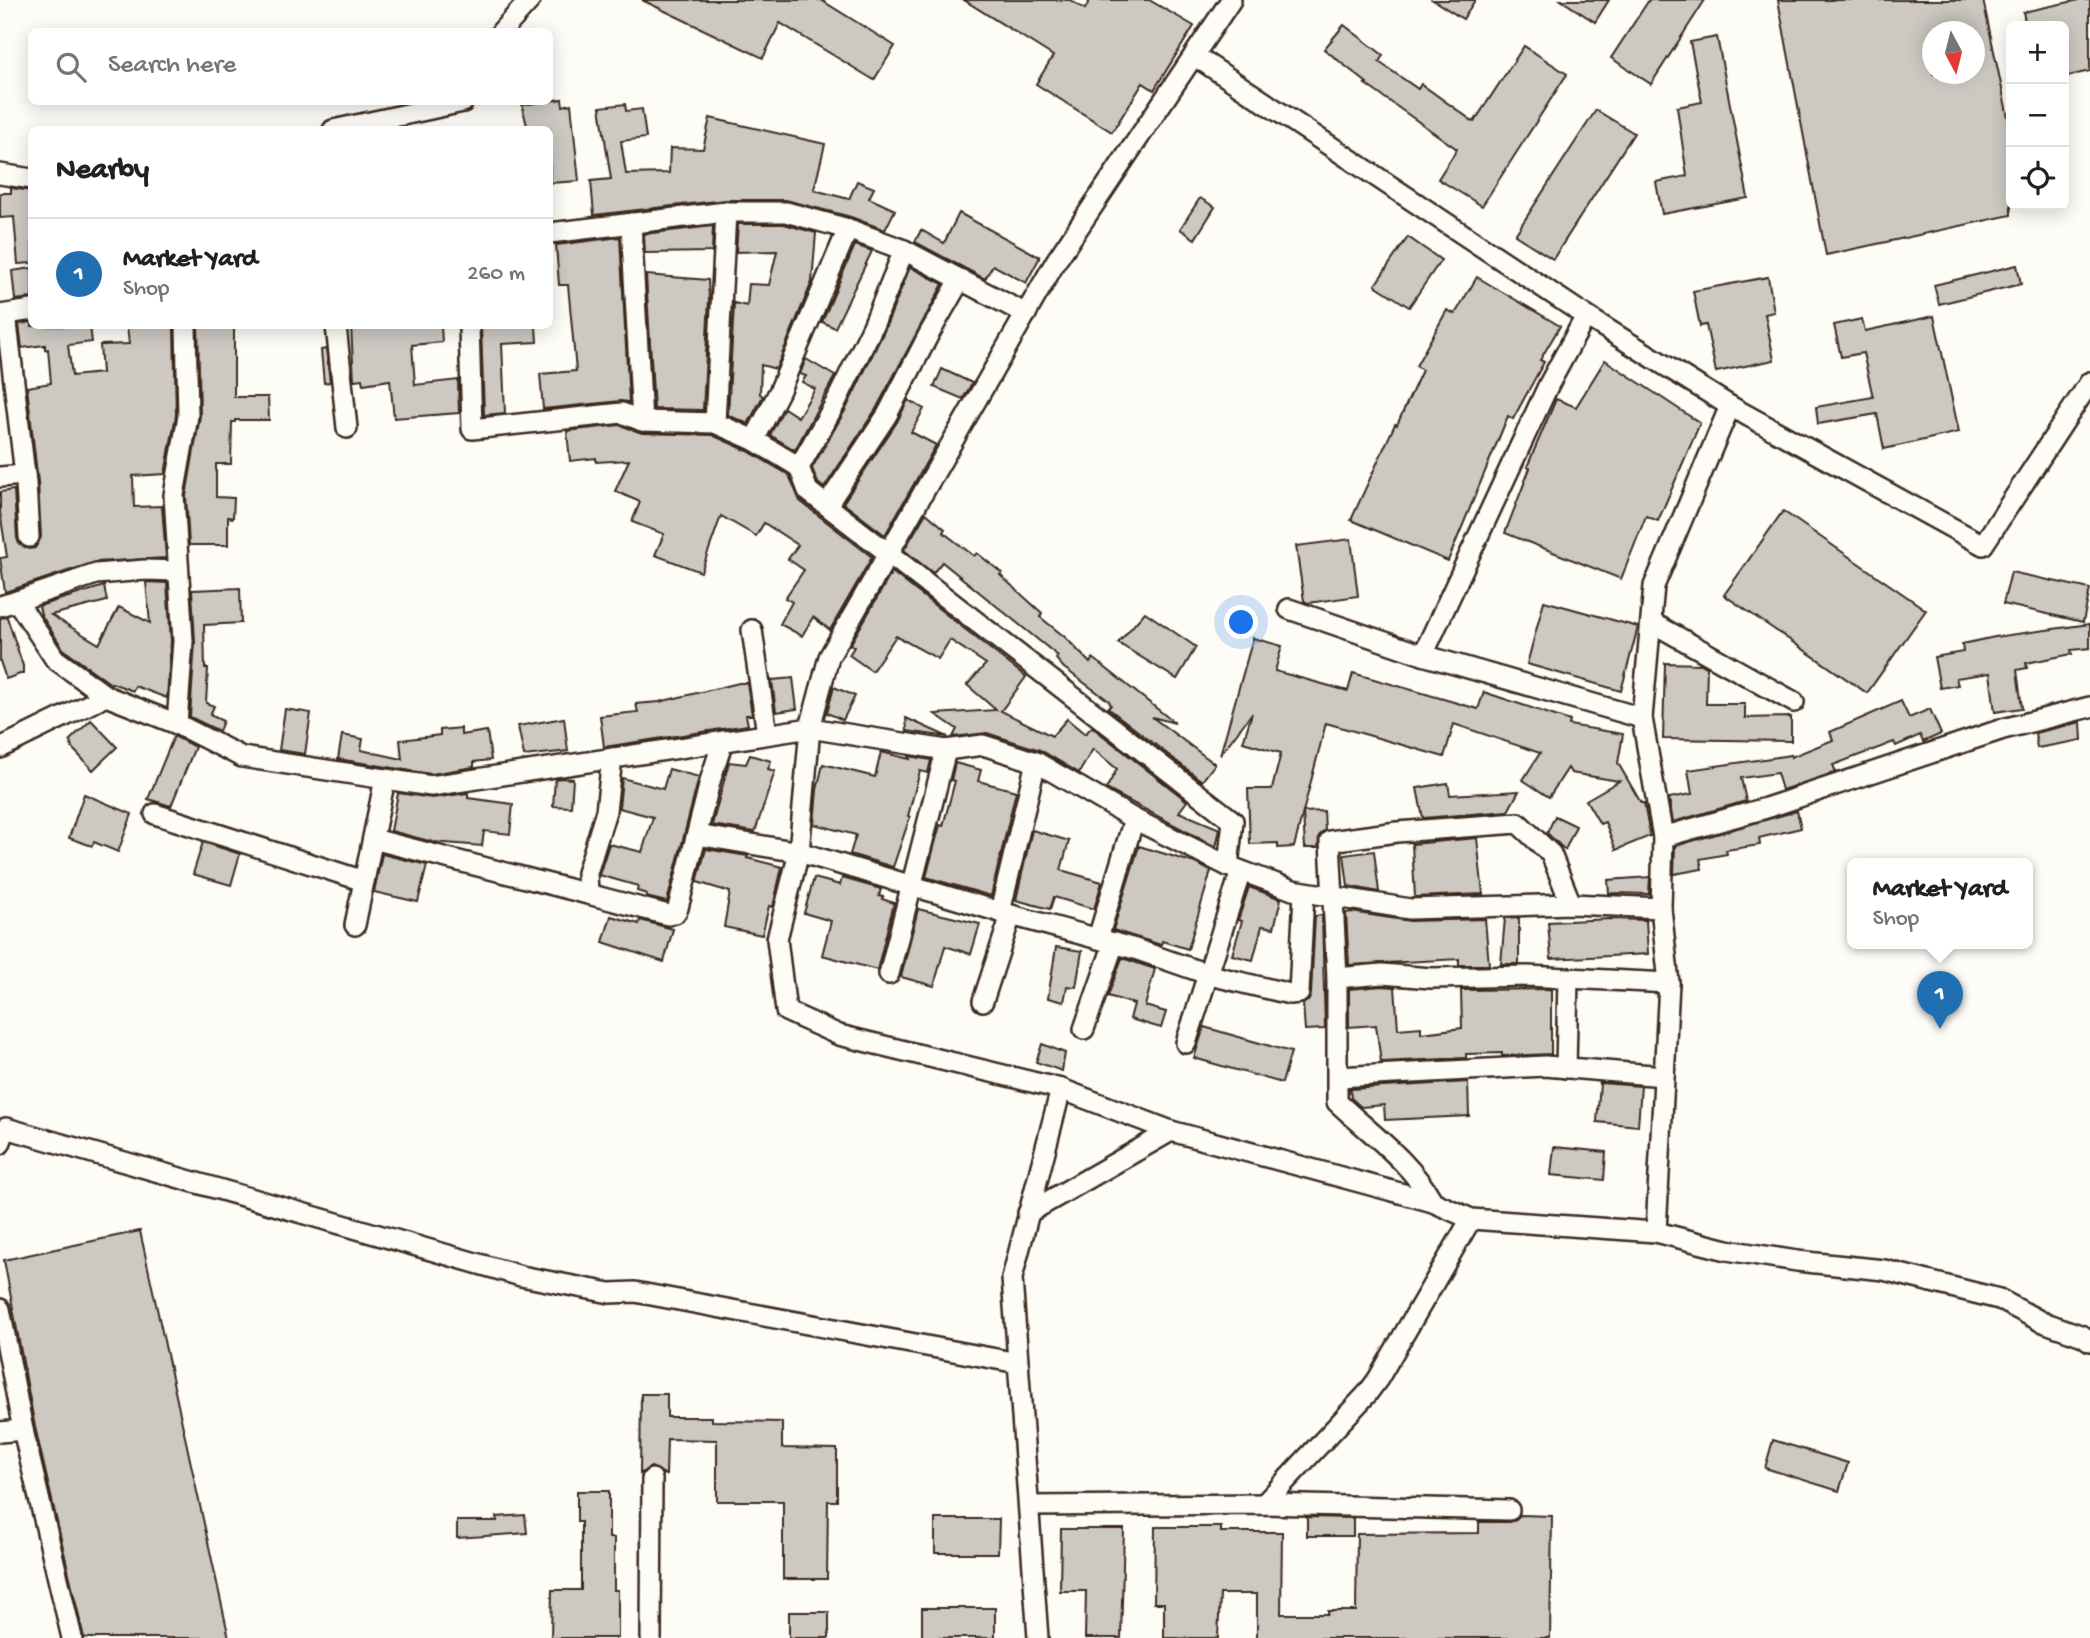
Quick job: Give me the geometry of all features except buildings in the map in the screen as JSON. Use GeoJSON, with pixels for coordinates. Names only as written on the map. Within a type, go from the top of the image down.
{"type":"FeatureCollection","features":[{"type":"Feature","properties":{"kind":"street"},"geometry":{"type":"LineString","coordinates":[[505,28],[530,0]]}},
{"type":"Feature","properties":{"kind":"street"},"geometry":{"type":"LineString","coordinates":[[1231,0],[1056,261],[829,657],[810,728],[799,852],[777,939],[786,1011],[838,1035],[1061,1089],[1171,1130],[1433,1202],[1471,1219],[1656,1232],[1727,1250],[1884,1270],[1999,1299],[2040,1321],[2090,1341]]}},
{"type":"Feature","properties":{"kind":"street"},"geometry":{"type":"LineString","coordinates":[[1195,56],[1586,316],[1730,406],[1983,544],[2090,382]]}},
{"type":"Feature","properties":{"kind":"street"},"geometry":{"type":"LineString","coordinates":[[350,126],[433,106]]}},
{"type":"Feature","properties":{"kind":"street"},"geometry":{"type":"LineString","coordinates":[[0,174],[28,178]]}},
{"type":"Feature","properties":{"kind":"street"},"geometry":{"type":"LineString","coordinates":[[553,233],[726,212],[786,212],[848,229],[904,250],[1026,314]]}},
{"type":"Feature","properties":{"kind":"street"},"geometry":{"type":"LineString","coordinates":[[715,423],[726,212]]}},
{"type":"Feature","properties":{"kind":"street"},"geometry":{"type":"LineString","coordinates":[[631,223],[642,421]]}},
{"type":"Feature","properties":{"kind":"street"},"geometry":{"type":"LineString","coordinates":[[754,440],[779,392],[848,229]]}},
{"type":"Feature","properties":{"kind":"street"},"geometry":{"type":"LineString","coordinates":[[799,467],[835,404],[873,326],[904,250]]}},
{"type":"Feature","properties":{"kind":"street"},"geometry":{"type":"LineString","coordinates":[[827,505],[887,415],[960,281]]}},
{"type":"Feature","properties":{"kind":"street"},"geometry":{"type":"LineString","coordinates":[[28,311],[3,315],[8,389],[25,475],[29,537]]}},
{"type":"Feature","properties":{"kind":"street"},"geometry":{"type":"LineString","coordinates":[[1423,654],[1544,395],[1586,316]]}},
{"type":"Feature","properties":{"kind":"street"},"geometry":{"type":"LineString","coordinates":[[177,724],[183,641],[174,495],[188,416],[186,329]]}},
{"type":"Feature","properties":{"kind":"street"},"geometry":{"type":"LineString","coordinates":[[336,329],[347,428]]}},
{"type":"Feature","properties":{"kind":"street"},"geometry":{"type":"LineString","coordinates":[[469,329],[472,429],[622,413],[642,421],[715,423],[754,440],[799,467],[808,491],[1233,821],[1235,868],[1209,975],[1186,1043]]}},
{"type":"Feature","properties":{"kind":"street"},"geometry":{"type":"LineString","coordinates":[[1656,1232],[1669,983],[1661,908],[1663,837],[1642,718],[1654,586],[1730,406]]}},
{"type":"Feature","properties":{"kind":"street"},"geometry":{"type":"LineString","coordinates":[[0,477],[25,475]]}},
{"type":"Feature","properties":{"kind":"street"},"geometry":{"type":"LineString","coordinates":[[178,571],[145,570],[96,574],[9,603],[55,659],[106,696],[177,724],[242,757],[431,786],[810,728],[946,750],[983,745],[1036,762],[1135,818],[1235,868],[1304,893],[1410,909],[1571,904],[1661,908]]}},
{"type":"Feature","properties":{"kind":"street"},"geometry":{"type":"LineString","coordinates":[[1289,609],[1423,654],[1642,718]]}},
{"type":"Feature","properties":{"kind":"street"},"geometry":{"type":"LineString","coordinates":[[1651,622],[1794,702]]}},
{"type":"Feature","properties":{"kind":"street"},"geometry":{"type":"LineString","coordinates":[[752,629],[767,734]]}},
{"type":"Feature","properties":{"kind":"street"},"geometry":{"type":"LineString","coordinates":[[0,748],[106,696]]}},
{"type":"Feature","properties":{"kind":"street"},"geometry":{"type":"LineString","coordinates":[[1663,837],[1766,808],[2003,729],[2090,707]]}},
{"type":"Feature","properties":{"kind":"street"},"geometry":{"type":"LineString","coordinates":[[373,839],[668,915],[675,913],[723,741]]}},
{"type":"Feature","properties":{"kind":"street"},"geometry":{"type":"LineString","coordinates":[[889,974],[946,750]]}},
{"type":"Feature","properties":{"kind":"street"},"geometry":{"type":"LineString","coordinates":[[587,894],[587,873],[606,811],[612,758]]}},
{"type":"Feature","properties":{"kind":"street"},"geometry":{"type":"LineString","coordinates":[[983,1002],[1005,913],[1036,762]]}},
{"type":"Feature","properties":{"kind":"street"},"geometry":{"type":"LineString","coordinates":[[355,925],[385,779]]}},
{"type":"Feature","properties":{"kind":"street"},"geometry":{"type":"LineString","coordinates":[[155,814],[364,881]]}},
{"type":"Feature","properties":{"kind":"street"},"geometry":{"type":"LineString","coordinates":[[1084,1029],[1135,818]]}},
{"type":"Feature","properties":{"kind":"street"},"geometry":{"type":"LineString","coordinates":[[1433,1202],[1424,1186],[1401,1158],[1337,1102],[1337,978],[1330,841],[1397,832],[1518,823],[1551,853],[1571,904]]}},
{"type":"Feature","properties":{"kind":"street"},"geometry":{"type":"LineString","coordinates":[[696,835],[799,852],[1106,940],[1209,975],[1279,993],[1299,993],[1304,893]]}},
{"type":"Feature","properties":{"kind":"street"},"geometry":{"type":"LineString","coordinates":[[1337,978],[1382,974],[1431,978],[1527,976],[1669,983]]}},
{"type":"Feature","properties":{"kind":"street"},"geometry":{"type":"LineString","coordinates":[[1566,1068],[1568,978]]}},
{"type":"Feature","properties":{"kind":"street"},"geometry":{"type":"LineString","coordinates":[[1338,1077],[1545,1066],[1664,1076]]}},
{"type":"Feature","properties":{"kind":"street"},"geometry":{"type":"LineString","coordinates":[[1038,1638],[1012,1278],[1061,1089]]}},
{"type":"Feature","properties":{"kind":"street"},"geometry":{"type":"LineString","coordinates":[[0,1144],[6,1128],[521,1276],[610,1293],[635,1292],[1018,1363]]}},
{"type":"Feature","properties":{"kind":"street"},"geometry":{"type":"LineString","coordinates":[[1028,1213],[1171,1130]]}},
{"type":"Feature","properties":{"kind":"street"},"geometry":{"type":"LineString","coordinates":[[1264,1504],[1373,1387],[1471,1219]]}},
{"type":"Feature","properties":{"kind":"street"},"geometry":{"type":"LineString","coordinates":[[0,1310],[23,1430],[72,1638]]}},
{"type":"Feature","properties":{"kind":"street"},"geometry":{"type":"LineString","coordinates":[[0,1432],[23,1430]]}},
{"type":"Feature","properties":{"kind":"street"},"geometry":{"type":"LineString","coordinates":[[651,1638],[652,1479]]}},
{"type":"Feature","properties":{"kind":"street"},"geometry":{"type":"LineString","coordinates":[[1028,1506],[1264,1504],[1509,1510]]}},
{"type":"Feature","properties":{"kind":"place","name":"Market Yard"},"geometry":{"type":"Point","coordinates":[1940,1029]}}]}
